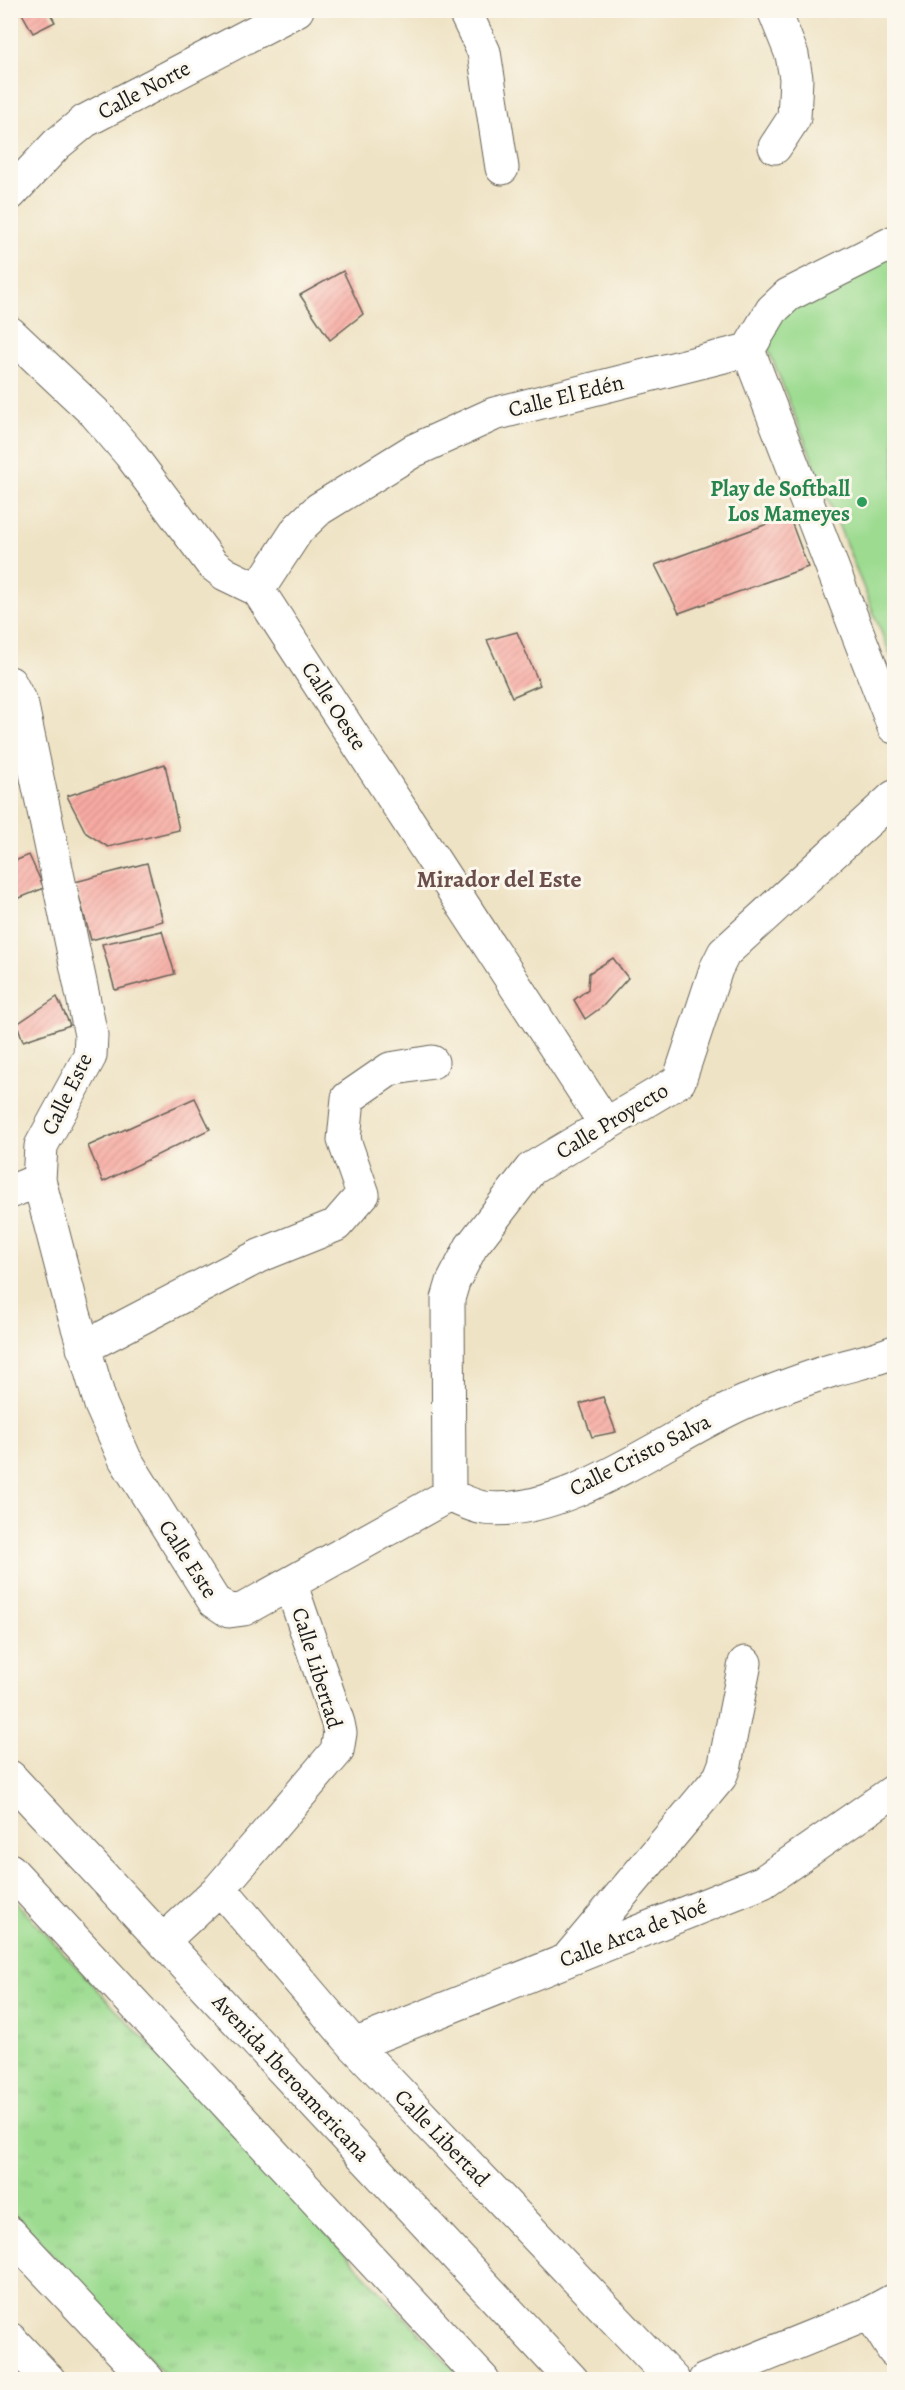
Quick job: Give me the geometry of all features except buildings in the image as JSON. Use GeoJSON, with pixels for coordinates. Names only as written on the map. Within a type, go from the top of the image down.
{"type":"FeatureCollection","features":[{"type":"Feature","properties":{"kind":"street","name":"Calle Norte"},"geometry":{"type":"LineString","coordinates":[[10,194],[57,144],[84,121],[297,10]]}},
{"type":"Feature","properties":{"kind":"street"},"geometry":{"type":"LineString","coordinates":[[464,10],[484,52],[502,168]]}},
{"type":"Feature","properties":{"kind":"street"},"geometry":{"type":"LineString","coordinates":[[774,10],[792,56],[796,78],[794,118],[776,147]]}},
{"type":"Feature","properties":{"kind":"street"},"geometry":{"type":"LineString","coordinates":[[894,242],[788,295],[772,310],[748,350],[894,727]]}},
{"type":"Feature","properties":{"kind":"street"},"geometry":{"type":"LineString","coordinates":[[10,333],[55,374],[109,430],[212,564],[225,574],[258,590]]}},
{"type":"Feature","properties":{"kind":"street","name":"Calle El Edén"},"geometry":{"type":"LineString","coordinates":[[258,590],[298,530],[319,509],[413,451],[494,414],[748,350]]}},
{"type":"Feature","properties":{"kind":"street","name":"Calle Oeste"},"geometry":{"type":"LineString","coordinates":[[258,590],[606,1125]]}},
{"type":"Feature","properties":{"kind":"street","name":"Calle Este"},"geometry":{"type":"LineString","coordinates":[[10,683],[22,706],[91,1035],[90,1056],[41,1146],[25,1186],[108,1424],[125,1459],[214,1600],[229,1611],[244,1609],[291,1585]]}},
{"type":"Feature","properties":{"kind":"street","name":"Calle Proyecto"},"geometry":{"type":"LineString","coordinates":[[450,1495],[448,1299],[453,1282],[471,1247],[531,1169],[679,1081],[716,969],[724,953],[894,797]]}},
{"type":"Feature","properties":{"kind":"street"},"geometry":{"type":"LineString","coordinates":[[83,1348],[260,1256],[336,1226],[363,1194],[344,1140],[348,1098],[390,1069],[432,1062]]}},
{"type":"Feature","properties":{"kind":"street","name":"Calle Cristo Salva"},"geometry":{"type":"LineString","coordinates":[[450,1495],[480,1507],[495,1509],[525,1505],[560,1496],[600,1480],[702,1423],[742,1404],[814,1376],[894,1352]]}},
{"type":"Feature","properties":{"kind":"street"},"geometry":{"type":"LineString","coordinates":[[291,1585],[450,1495]]}},
{"type":"Feature","properties":{"kind":"street","name":"Calle Libertad"},"geometry":{"type":"LineString","coordinates":[[163,1941],[220,1888],[337,1751],[340,1733],[338,1723],[291,1585]]}},
{"type":"Feature","properties":{"kind":"street"},"geometry":{"type":"LineString","coordinates":[[569,1957],[722,1772],[745,1663]]}},
{"type":"Feature","properties":{"kind":"street","name":"Avenida Iberoamericana"},"geometry":{"type":"LineString","coordinates":[[10,1777],[572,2379]]}},
{"type":"Feature","properties":{"kind":"street","name":"Calle Arca de Noé"},"geometry":{"type":"LineString","coordinates":[[354,2045],[569,1957],[763,1882],[894,1791]]}},
{"type":"Feature","properties":{"kind":"street"},"geometry":{"type":"LineString","coordinates":[[10,1870],[483,2379]]}},
{"type":"Feature","properties":{"kind":"street","name":"Calle Libertad"},"geometry":{"type":"LineString","coordinates":[[220,1888],[354,2045],[673,2379]]}},
{"type":"Feature","properties":{"kind":"street"},"geometry":{"type":"LineString","coordinates":[[10,2233],[148,2379]]}},
{"type":"Feature","properties":{"kind":"street"},"geometry":{"type":"LineString","coordinates":[[705,2379],[882,2306],[894,2350]]}},
{"type":"Feature","properties":{"kind":"street"},"geometry":{"type":"LineString","coordinates":[[10,2339],[48,2379]]}},
{"type":"Feature","properties":{"kind":"green space","name":"Play de Softball Los Mameyes"},"geometry":{"type":"Polygon","coordinates":[[[894,246],[894,664],[765,341],[792,291],[894,246]]]}},
{"type":"Feature","properties":{"kind":"green space"},"geometry":{"type":"Polygon","coordinates":[[[11,1897],[463,2379],[169,2379],[11,2211],[11,1897]]]}},
{"type":"Feature","properties":{"kind":"place","name":"Play de Softball Los Mameyes"},"geometry":{"type":"Point","coordinates":[862,502]}},
{"type":"Feature","properties":{"kind":"district","name":"Mirador del Este"},"geometry":{"type":"Point","coordinates":[499,879]}}]}
